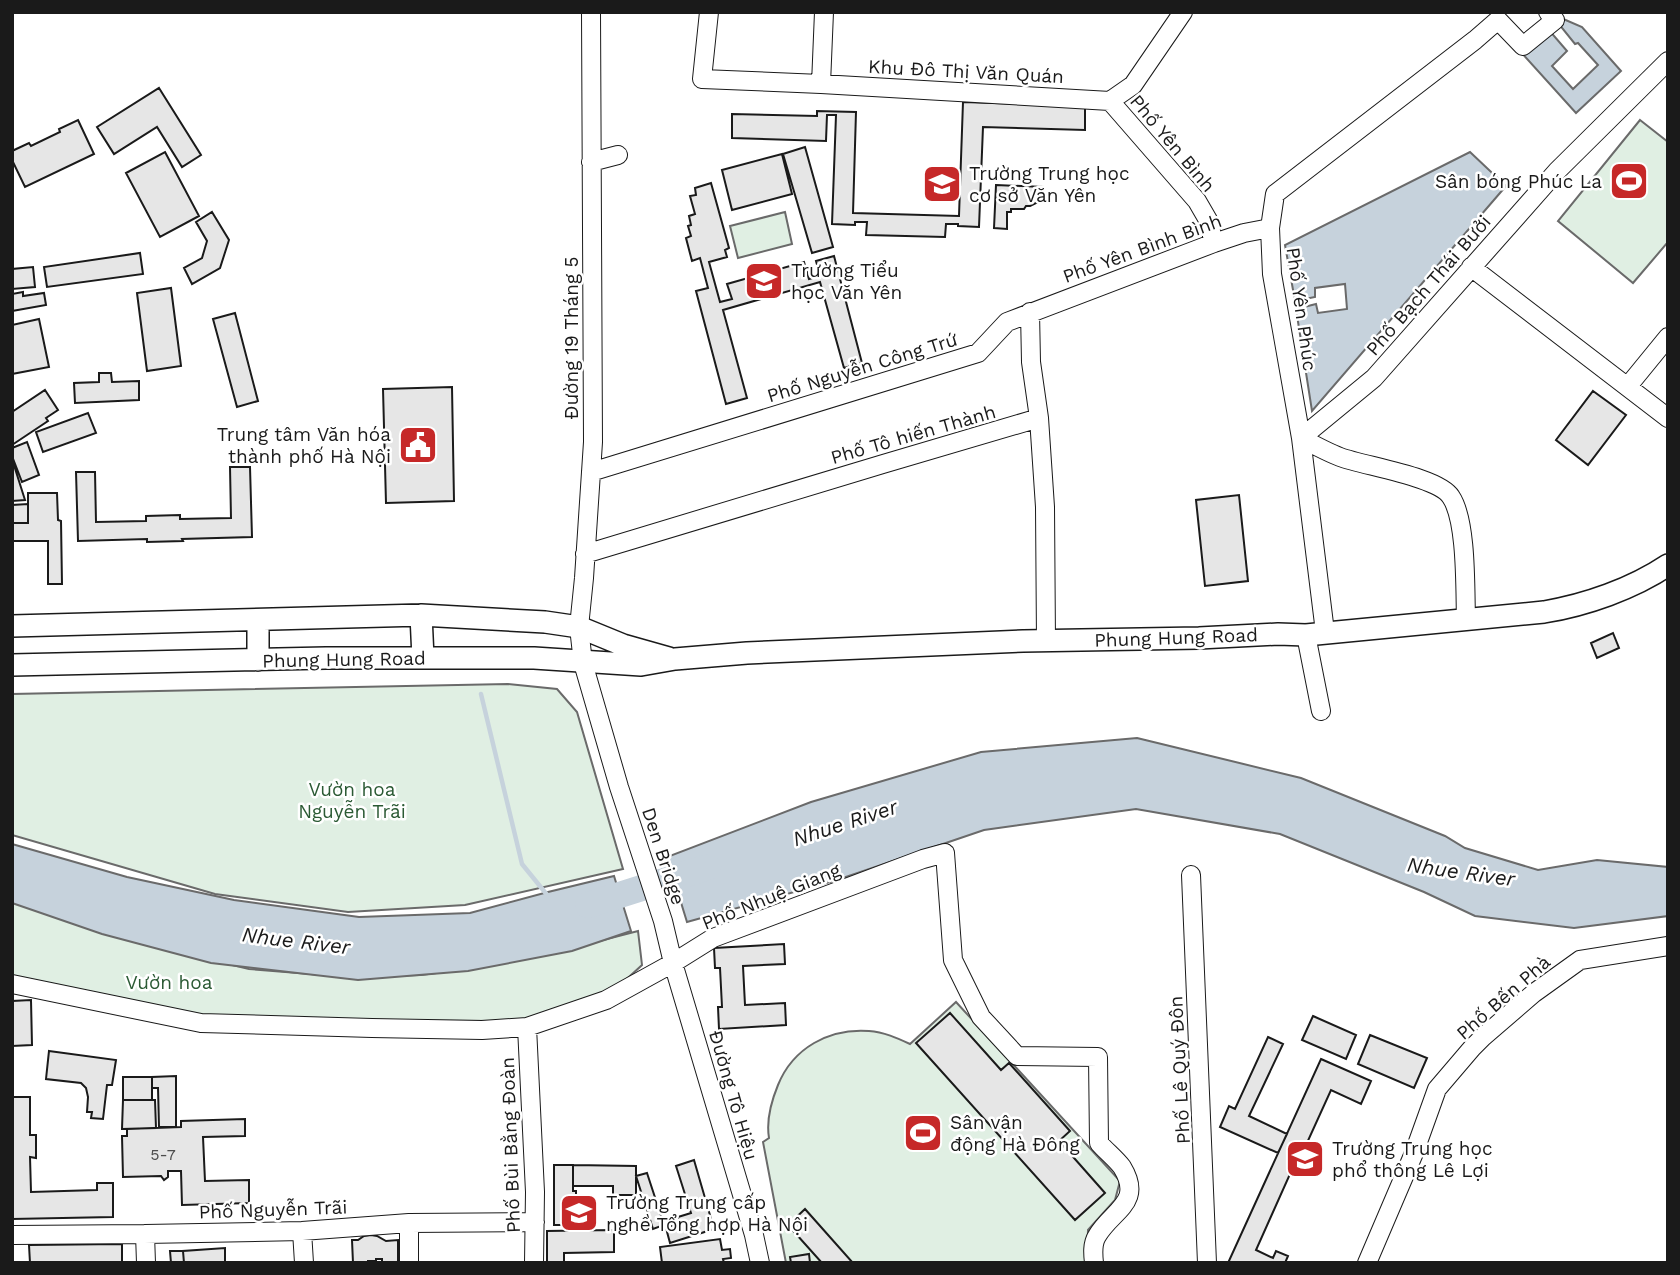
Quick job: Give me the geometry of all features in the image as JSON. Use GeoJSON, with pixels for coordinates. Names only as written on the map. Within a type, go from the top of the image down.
{"type":"FeatureCollection","features":[{"type":"Feature","properties":{"kind":"main road","name":"Phung Hung Road"},"geometry":{"type":"LineString","coordinates":[[12,666],[423,658],[534,658],[641,665],[675,659],[759,652],[1316,634],[1572,607],[1648,578],[1668,565]]}},
{"type":"Feature","properties":{"kind":"main road","name":"Phung Hung Road"},"geometry":{"type":"LineString","coordinates":[[12,626],[421,615],[545,622],[579,627],[623,645],[675,659]]}},
{"type":"Feature","properties":{"kind":"main road"},"geometry":{"type":"LineString","coordinates":[[421,615],[423,658]]}},
{"type":"Feature","properties":{"kind":"main road"},"geometry":{"type":"LineString","coordinates":[[258,620],[258,660]]}},
{"type":"Feature","properties":{"kind":"street","name":"Đường 19 Tháng 5"},"geometry":{"type":"LineString","coordinates":[[583,663],[579,627],[593,429],[591,12]]}},
{"type":"Feature","properties":{"kind":"street","name":"Khu Đô Thị Văn Quán"},"geometry":{"type":"LineString","coordinates":[[709,12],[702,79],[1110,101]]}},
{"type":"Feature","properties":{"kind":"street"},"geometry":{"type":"LineString","coordinates":[[821,84],[824,12]]}},
{"type":"Feature","properties":{"kind":"street","name":"Phố Yên Bình"},"geometry":{"type":"LineString","coordinates":[[1183,12],[1133,85],[1110,101],[1197,201],[1208,220],[1214,243]]}},
{"type":"Feature","properties":{"kind":"street","name":"Phố Yên Phúc"},"geometry":{"type":"LineString","coordinates":[[1321,711],[1301,439],[1272,274],[1270,228],[1275,194],[1498,20],[1523,46],[1555,20],[1548,12]]}},
{"type":"Feature","properties":{"kind":"street","name":"Phố Bạch Thái Bưởi"},"geometry":{"type":"LineString","coordinates":[[1301,439],[1374,378],[1557,171],[1665,69]]}},
{"type":"Feature","properties":{"kind":"street"},"geometry":{"type":"LineString","coordinates":[[591,162],[618,155]]}},
{"type":"Feature","properties":{"kind":"street","name":"Phố Yên Bình Bình"},"geometry":{"type":"LineString","coordinates":[[1030,312],[1214,243],[1270,228]]}},
{"type":"Feature","properties":{"kind":"street"},"geometry":{"type":"LineString","coordinates":[[1471,267],[1668,418]]}},
{"type":"Feature","properties":{"kind":"street"},"geometry":{"type":"LineString","coordinates":[[1030,312],[1031,362],[1039,418],[1045,507],[1046,641]]}},
{"type":"Feature","properties":{"kind":"street","name":"Phố Nguyễn Công Trứ"},"geometry":{"type":"LineString","coordinates":[[591,472],[978,353],[1007,322],[1030,312]]}},
{"type":"Feature","properties":{"kind":"street"},"geometry":{"type":"LineString","coordinates":[[1628,386],[1668,337]]}},
{"type":"Feature","properties":{"kind":"street","name":"Phố Tô hiến Thành"},"geometry":{"type":"LineString","coordinates":[[585,554],[1039,418]]}},
{"type":"Feature","properties":{"kind":"street"},"geometry":{"type":"LineString","coordinates":[[1301,439],[1339,457],[1436,484],[1451,495],[1462,533],[1466,620]]}},
{"type":"Feature","properties":{"kind":"street","name":"Den Bridge"},"geometry":{"type":"LineString","coordinates":[[583,663],[668,939]]}},
{"type":"Feature","properties":{"kind":"street","name":"Phố Nhuệ Giang"},"geometry":{"type":"LineString","coordinates":[[12,984],[201,1023],[482,1030],[527,1027],[606,1000],[713,938],[945,853],[953,960],[981,1017],[1017,1056],[1098,1057],[1099,1143],[1121,1167],[1130,1193],[1124,1206],[1096,1238],[1094,1263]]}},
{"type":"Feature","properties":{"kind":"street","name":"Phố Lê Quý Đôn"},"geometry":{"type":"LineString","coordinates":[[1191,875],[1207,1263]]}},
{"type":"Feature","properties":{"kind":"street","name":"Đường Tô Hiệu"},"geometry":{"type":"LineString","coordinates":[[668,939],[760,1263]]}},
{"type":"Feature","properties":{"kind":"street","name":"Phố Bến Phà"},"geometry":{"type":"LineString","coordinates":[[1367,1263],[1414,1153],[1437,1089],[1483,1037],[1534,993],[1580,960],[1668,946]]}},
{"type":"Feature","properties":{"kind":"street","name":"Phố Bùi Bằng Đoàn"},"geometry":{"type":"LineString","coordinates":[[527,1027],[536,1192],[534,1263]]}},
{"type":"Feature","properties":{"kind":"street","name":"Phố Nguyễn Trãi"},"geometry":{"type":"LineString","coordinates":[[12,1235],[302,1231],[409,1223],[535,1222]]}},
{"type":"Feature","properties":{"kind":"street"},"geometry":{"type":"LineString","coordinates":[[409,1223],[409,1263]]}},
{"type":"Feature","properties":{"kind":"street"},"geometry":{"type":"LineString","coordinates":[[302,1231],[304,1263]]}},
{"type":"Feature","properties":{"kind":"street"},"geometry":{"type":"LineString","coordinates":[[145,1234],[146,1263]]}},
{"type":"Feature","properties":{"kind":"green space","name":"Sân bóng Phúc La"},"geometry":{"type":"Polygon","coordinates":[[[1640,120],[1668,142],[1668,242],[1633,283],[1558,221],[1640,120]]]}},
{"type":"Feature","properties":{"kind":"green space"},"geometry":{"type":"Polygon","coordinates":[[[785,212],[792,244],[738,258],[730,226],[785,212]]]}},
{"type":"Feature","properties":{"kind":"green space","name":"Vườn hoa Nguyễn Trãi"},"geometry":{"type":"Polygon","coordinates":[[[508,684],[557,689],[577,712],[623,869],[465,905],[348,912],[215,894],[12,835],[12,694],[508,684]]]}},
{"type":"Feature","properties":{"kind":"green space","name":"Vườn hoa"},"geometry":{"type":"Polygon","coordinates":[[[12,899],[140,943],[249,969],[348,977],[421,975],[467,969],[576,947],[638,931],[642,965],[607,997],[527,1021],[201,1020],[12,982],[12,899]]]}},
{"type":"Feature","properties":{"kind":"green space","name":"Sân vận động Hà Đông"},"geometry":{"type":"Polygon","coordinates":[[[956,1002],[1120,1181],[1115,1200],[1088,1230],[1087,1263],[786,1263],[763,1142],[769,1138],[771,1104],[785,1072],[803,1051],[814,1043],[840,1033],[875,1032],[910,1044],[956,1002]]]}},
{"type":"Feature","properties":{"kind":"water"},"geometry":{"type":"Polygon","coordinates":[[[1561,18],[1582,27],[1621,71],[1576,113],[1520,51],[1549,30],[1567,51],[1552,66],[1573,89],[1598,65],[1578,43],[1575,44],[1558,23],[1561,18]]]}},
{"type":"Feature","properties":{"kind":"water"},"geometry":{"type":"Polygon","coordinates":[[[1470,152],[1506,186],[1312,411],[1296,309],[1316,304],[1318,313],[1347,309],[1345,284],[1315,288],[1315,297],[1295,301],[1285,245],[1470,152]]]}},
{"type":"Feature","properties":{"kind":"water"},"geometry":{"type":"Polygon","coordinates":[[[1137,738],[1301,778],[1445,836],[1465,848],[1538,870],[1597,860],[1668,867],[1668,916],[1574,928],[1475,916],[1424,892],[1280,834],[1136,809],[984,830],[837,880],[687,922],[667,857],[811,802],[981,752],[1137,738]]]}},
{"type":"Feature","properties":{"kind":"water"},"geometry":{"type":"Polygon","coordinates":[[[12,844],[127,877],[234,900],[359,917],[470,913],[614,876],[631,931],[572,951],[468,971],[358,980],[211,963],[102,934],[12,903],[12,844]]]}},
{"type":"Feature","properties":{"kind":"building"},"geometry":{"type":"Polygon","coordinates":[[[159,88],[201,155],[182,167],[157,127],[114,154],[97,127],[159,88]]]}},
{"type":"Feature","properties":{"kind":"building"},"geometry":{"type":"Polygon","coordinates":[[[963,102],[1085,106],[1085,130],[983,127],[979,227],[946,224],[945,237],[866,235],[867,222],[855,222],[855,225],[832,224],[836,115],[827,115],[826,141],[732,138],[732,114],[817,116],[817,111],[856,112],[853,213],[959,216],[963,102]]]}},
{"type":"Feature","properties":{"kind":"building"},"geometry":{"type":"Polygon","coordinates":[[[78,120],[94,154],[25,187],[12,160],[12,151],[29,143],[31,146],[78,120]]]}},
{"type":"Feature","properties":{"kind":"building"},"geometry":{"type":"Polygon","coordinates":[[[805,147],[833,247],[812,253],[783,154],[805,147]]]}},
{"type":"Feature","properties":{"kind":"building"},"geometry":{"type":"Polygon","coordinates":[[[165,152],[199,216],[160,237],[126,173],[165,152]]]}},
{"type":"Feature","properties":{"kind":"building"},"geometry":{"type":"Polygon","coordinates":[[[782,154],[792,194],[732,210],[722,170],[782,154]]]}},
{"type":"Feature","properties":{"kind":"building"},"geometry":{"type":"Polygon","coordinates":[[[711,183],[729,248],[725,250],[727,257],[709,262],[720,302],[732,299],[727,284],[804,262],[809,279],[820,276],[816,261],[834,256],[862,363],[844,368],[820,282],[723,310],[747,398],[726,404],[696,291],[708,288],[700,258],[692,261],[686,238],[691,236],[689,216],[695,214],[690,196],[696,195],[695,188],[711,183]]]}},
{"type":"Feature","properties":{"kind":"building"},"geometry":{"type":"Polygon","coordinates":[[[996,185],[1043,187],[1042,200],[1024,209],[1011,209],[1011,212],[1007,212],[1007,229],[994,228],[996,185]]]}},
{"type":"Feature","properties":{"kind":"building"},"geometry":{"type":"Polygon","coordinates":[[[212,212],[229,240],[220,268],[192,284],[184,268],[202,258],[207,241],[196,222],[212,212]]]}},
{"type":"Feature","properties":{"kind":"building"},"geometry":{"type":"Polygon","coordinates":[[[140,253],[143,274],[47,287],[44,267],[140,253]]]}},
{"type":"Feature","properties":{"kind":"building"},"geometry":{"type":"Polygon","coordinates":[[[33,267],[35,287],[12,289],[12,269],[33,267]]]}},
{"type":"Feature","properties":{"kind":"building"},"geometry":{"type":"Polygon","coordinates":[[[171,288],[181,366],[147,371],[137,293],[171,288]]]}},
{"type":"Feature","properties":{"kind":"building"},"geometry":{"type":"Polygon","coordinates":[[[23,292],[23,296],[44,293],[46,305],[12,311],[12,294],[23,292]]]}},
{"type":"Feature","properties":{"kind":"building"},"geometry":{"type":"Polygon","coordinates":[[[235,313],[258,401],[237,407],[213,319],[235,313]]]}},
{"type":"Feature","properties":{"kind":"building"},"geometry":{"type":"Polygon","coordinates":[[[39,319],[49,367],[12,374],[12,325],[39,319]]]}},
{"type":"Feature","properties":{"kind":"building"},"geometry":{"type":"Polygon","coordinates":[[[99,373],[111,373],[112,382],[139,381],[139,400],[75,403],[74,383],[99,382],[99,373]]]}},
{"type":"Feature","properties":{"kind":"building","name":"Trung tâm Văn hóa thành phố Hà Nội"},"geometry":{"type":"Polygon","coordinates":[[[452,387],[454,501],[386,503],[383,389],[452,387]]]}},
{"type":"Feature","properties":{"kind":"building"},"geometry":{"type":"Polygon","coordinates":[[[45,390],[58,410],[46,418],[48,421],[12,445],[12,412],[45,390]]]}},
{"type":"Feature","properties":{"kind":"building"},"geometry":{"type":"Polygon","coordinates":[[[1593,391],[1626,415],[1588,465],[1556,440],[1593,391]]]}},
{"type":"Feature","properties":{"kind":"building"},"geometry":{"type":"Polygon","coordinates":[[[88,413],[96,433],[43,452],[36,432],[88,413]]]}},
{"type":"Feature","properties":{"kind":"building"},"geometry":{"type":"Polygon","coordinates":[[[27,442],[39,475],[22,482],[12,456],[12,448],[27,442]]]}},
{"type":"Feature","properties":{"kind":"building"},"geometry":{"type":"Polygon","coordinates":[[[12,459],[25,500],[12,501],[12,459]]]}},
{"type":"Feature","properties":{"kind":"building"},"geometry":{"type":"Polygon","coordinates":[[[230,467],[250,467],[252,537],[147,542],[147,539],[78,541],[76,472],[95,472],[96,522],[146,521],[146,516],[180,515],[180,519],[231,518],[230,467]]]}},
{"type":"Feature","properties":{"kind":"building"},"geometry":{"type":"Polygon","coordinates":[[[28,493],[57,493],[58,520],[61,521],[62,584],[48,584],[48,541],[12,541],[12,523],[28,523],[28,493]]]}},
{"type":"Feature","properties":{"kind":"building"},"geometry":{"type":"Polygon","coordinates":[[[1239,495],[1248,581],[1205,586],[1196,500],[1239,495]]]}},
{"type":"Feature","properties":{"kind":"building"},"geometry":{"type":"Polygon","coordinates":[[[28,504],[28,523],[12,523],[12,505],[28,504]]]}},
{"type":"Feature","properties":{"kind":"building"},"geometry":{"type":"Polygon","coordinates":[[[1613,633],[1619,648],[1597,658],[1591,643],[1613,633]]]}},
{"type":"Feature","properties":{"kind":"building"},"geometry":{"type":"Polygon","coordinates":[[[784,944],[785,964],[743,966],[745,1005],[785,1003],[786,1025],[719,1029],[718,1007],[722,1007],[720,968],[715,968],[714,948],[784,944]]]}},
{"type":"Feature","properties":{"kind":"building"},"geometry":{"type":"Polygon","coordinates":[[[31,1000],[32,1045],[12,1046],[12,1001],[31,1000]]]}},
{"type":"Feature","properties":{"kind":"building"},"geometry":{"type":"Polygon","coordinates":[[[950,1013],[1001,1070],[1009,1063],[1070,1131],[1059,1141],[1105,1193],[1075,1220],[916,1043],[950,1013]]]}},
{"type":"Feature","properties":{"kind":"building"},"geometry":{"type":"Polygon","coordinates":[[[1313,1016],[1356,1035],[1346,1059],[1302,1040],[1313,1016]]]}},
{"type":"Feature","properties":{"kind":"building"},"geometry":{"type":"Polygon","coordinates":[[[1370,1035],[1427,1058],[1414,1088],[1358,1064],[1370,1035]]]}},
{"type":"Feature","properties":{"kind":"building"},"geometry":{"type":"Polygon","coordinates":[[[1268,1037],[1283,1044],[1249,1116],[1287,1134],[1278,1153],[1220,1127],[1229,1106],[1235,1109],[1268,1037]]]}},
{"type":"Feature","properties":{"kind":"building"},"geometry":{"type":"Polygon","coordinates":[[[49,1051],[116,1060],[112,1085],[107,1085],[103,1119],[91,1118],[92,1112],[87,1112],[88,1097],[86,1088],[81,1083],[46,1079],[49,1051]]]}},
{"type":"Feature","properties":{"kind":"building"},"geometry":{"type":"Polygon","coordinates":[[[1321,1059],[1371,1081],[1361,1104],[1331,1090],[1306,1145],[1317,1151],[1308,1171],[1294,1165],[1256,1250],[1273,1258],[1276,1251],[1288,1256],[1285,1263],[1228,1263],[1321,1059]]]}},
{"type":"Feature","properties":{"kind":"building"},"geometry":{"type":"Polygon","coordinates":[[[176,1076],[176,1127],[159,1127],[158,1088],[152,1088],[152,1077],[176,1076]]]}},
{"type":"Feature","properties":{"kind":"building"},"geometry":{"type":"Polygon","coordinates":[[[123,1077],[152,1077],[152,1100],[123,1100],[123,1077]]]}},
{"type":"Feature","properties":{"kind":"building"},"geometry":{"type":"Polygon","coordinates":[[[12,1097],[30,1097],[30,1135],[36,1135],[36,1158],[30,1157],[31,1192],[97,1190],[97,1183],[113,1183],[113,1217],[12,1219],[12,1097]]]}},
{"type":"Feature","properties":{"kind":"building"},"geometry":{"type":"Polygon","coordinates":[[[123,1100],[155,1100],[156,1128],[122,1129],[123,1100]]]}},
{"type":"Feature","properties":{"kind":"building"},"geometry":{"type":"Polygon","coordinates":[[[245,1119],[245,1136],[203,1137],[205,1181],[249,1180],[249,1203],[182,1205],[181,1171],[168,1171],[168,1177],[164,1180],[161,1176],[123,1177],[122,1136],[127,1136],[127,1129],[181,1127],[181,1121],[245,1119]]]}},
{"type":"Feature","properties":{"kind":"building"},"geometry":{"type":"Polygon","coordinates":[[[694,1160],[714,1229],[670,1243],[666,1228],[679,1223],[678,1217],[691,1213],[676,1166],[694,1160]]]}},
{"type":"Feature","properties":{"kind":"building"},"geometry":{"type":"Polygon","coordinates":[[[554,1165],[573,1165],[573,1191],[576,1191],[576,1202],[573,1202],[573,1225],[554,1225],[554,1165]]]}},
{"type":"Feature","properties":{"kind":"building"},"geometry":{"type":"Polygon","coordinates":[[[573,1165],[636,1166],[636,1195],[613,1195],[613,1186],[573,1186],[573,1165]]]}},
{"type":"Feature","properties":{"kind":"building"},"geometry":{"type":"Polygon","coordinates":[[[647,1173],[664,1225],[653,1229],[636,1176],[647,1173]]]}},
{"type":"Feature","properties":{"kind":"building"},"geometry":{"type":"Polygon","coordinates":[[[805,1209],[853,1263],[822,1263],[788,1225],[805,1209]]]}},
{"type":"Feature","properties":{"kind":"building"},"geometry":{"type":"Polygon","coordinates":[[[614,1230],[614,1252],[564,1253],[564,1263],[547,1263],[547,1231],[614,1230]]]}},
{"type":"Feature","properties":{"kind":"building"},"geometry":{"type":"Polygon","coordinates":[[[371,1235],[386,1241],[398,1240],[398,1263],[382,1263],[382,1259],[376,1259],[368,1263],[353,1263],[352,1240],[371,1235]]]}},
{"type":"Feature","properties":{"kind":"building"},"geometry":{"type":"Polygon","coordinates":[[[720,1239],[722,1250],[730,1249],[731,1258],[723,1259],[724,1263],[662,1263],[660,1247],[720,1239]]]}},
{"type":"Feature","properties":{"kind":"building"},"geometry":{"type":"Polygon","coordinates":[[[122,1244],[122,1263],[30,1263],[29,1245],[122,1244]]]}},
{"type":"Feature","properties":{"kind":"building"},"geometry":{"type":"Polygon","coordinates":[[[225,1248],[225,1263],[184,1263],[183,1251],[225,1248]]]}},
{"type":"Feature","properties":{"kind":"building"},"geometry":{"type":"Polygon","coordinates":[[[170,1251],[183,1251],[184,1263],[171,1263],[170,1251]]]}},
{"type":"Feature","properties":{"kind":"building"},"geometry":{"type":"Polygon","coordinates":[[[809,1254],[810,1263],[791,1263],[790,1257],[809,1254]]]}},
{"type":"Feature","properties":{"kind":"waterway"},"geometry":{"type":"LineString","coordinates":[[481,694],[522,864],[548,896]]}},
{"type":"Feature","properties":{"kind":"waterway","name":"Nhue River"},"geometry":{"type":"LineString","coordinates":[[588,905],[708,867]]}},
{"type":"Feature","properties":{"kind":"place","name":"Sân bóng Phúc La"},"geometry":{"type":"Point","coordinates":[1629,181]}},
{"type":"Feature","properties":{"kind":"place","name":"Trường Trung học cơ sở Văn Yên"},"geometry":{"type":"Point","coordinates":[942,184]}},
{"type":"Feature","properties":{"kind":"place","name":"Trường Tiểu học Văn Yên"},"geometry":{"type":"Point","coordinates":[764,281]}},
{"type":"Feature","properties":{"kind":"place","name":"Trung tâm Văn hóa thành phố Hà Nội"},"geometry":{"type":"Point","coordinates":[418,445]}},
{"type":"Feature","properties":{"kind":"place","name":"Sân vận động Hà Đông"},"geometry":{"type":"Point","coordinates":[923,1133]}},
{"type":"Feature","properties":{"kind":"place","name":"Trường Trung học phổ thông Lê Lợi"},"geometry":{"type":"Point","coordinates":[1305,1159]}},
{"type":"Feature","properties":{"kind":"place","name":"Trường Trung cấp nghề Tổng hợp Hà Nội"},"geometry":{"type":"Point","coordinates":[579,1213]}}]}
